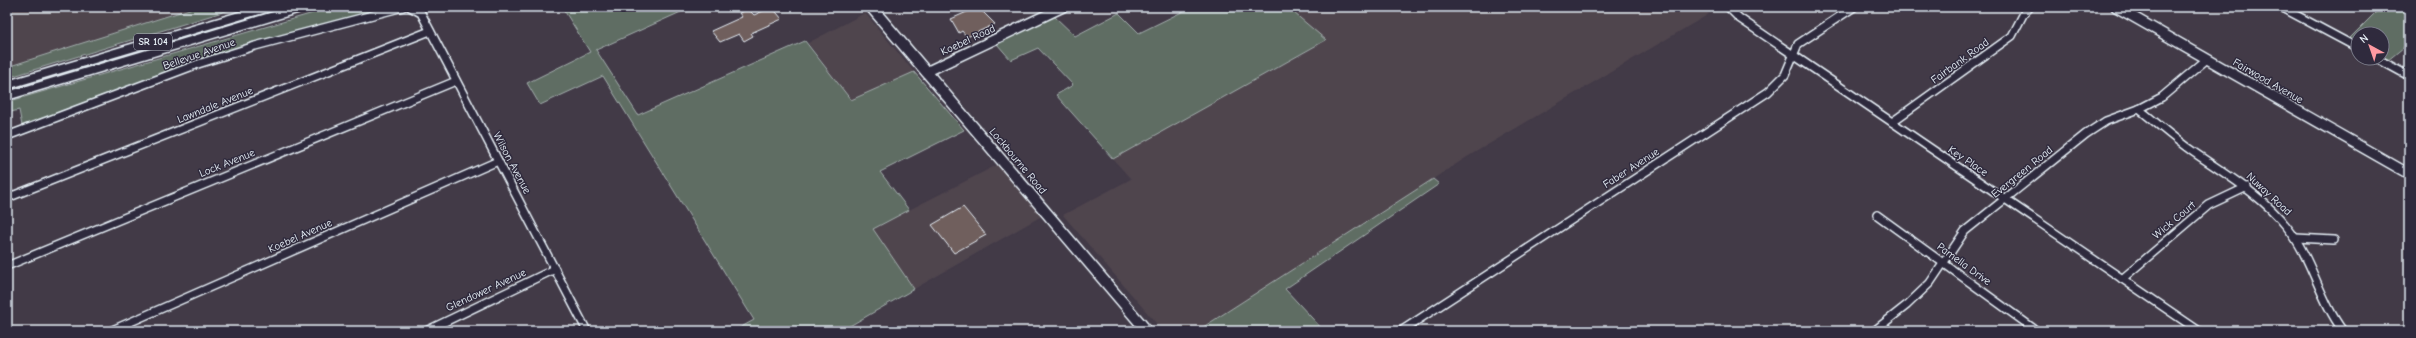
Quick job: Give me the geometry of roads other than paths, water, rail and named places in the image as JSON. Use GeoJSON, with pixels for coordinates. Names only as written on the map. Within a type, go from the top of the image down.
{"type":"FeatureCollection","features":[{"type":"Feature","properties":{"kind":"highway","name":"SR 104"},"geometry":{"type":"LineString","coordinates":[[7,85],[269,7]]}},
{"type":"Feature","properties":{"kind":"highway","name":"SR 104"},"geometry":{"type":"LineString","coordinates":[[7,96],[303,7]]}},
{"type":"Feature","properties":{"kind":"main road","name":"Lockbourne Road"},"geometry":{"type":"LineString","coordinates":[[871,7],[1147,331]]}},
{"type":"Feature","properties":{"kind":"street","name":"Bellevue Avenue"},"geometry":{"type":"LineString","coordinates":[[7,136],[198,64],[255,46],[403,7]]}},
{"type":"Feature","properties":{"kind":"street","name":"Wilson Avenue"},"geometry":{"type":"LineString","coordinates":[[412,7],[419,10],[556,269],[587,331]]}},
{"type":"Feature","properties":{"kind":"street","name":"Koebel Road"},"geometry":{"type":"LineString","coordinates":[[926,72],[1063,7]]}},
{"type":"Feature","properties":{"kind":"street","name":"Key Place"},"geometry":{"type":"LineString","coordinates":[[1728,7],[1739,18],[1792,55],[2199,331]]}},
{"type":"Feature","properties":{"kind":"street","name":"Faber Avenue"},"geometry":{"type":"LineString","coordinates":[[1401,331],[1768,92],[1785,75],[1792,55],[1798,44],[1854,7]]}},
{"type":"Feature","properties":{"kind":"street","name":"Fairbank Road"},"geometry":{"type":"LineString","coordinates":[[1892,122],[2012,36],[2017,30],[2025,11],[2030,7]]}},
{"type":"Feature","properties":{"kind":"street","name":"Fairwood Avenue"},"geometry":{"type":"LineString","coordinates":[[2116,7],[2409,174]]}},
{"type":"Feature","properties":{"kind":"street"},"geometry":{"type":"LineString","coordinates":[[2281,7],[2350,44]]}},
{"type":"Feature","properties":{"kind":"street","name":"Lawndale Avenue"},"geometry":{"type":"LineString","coordinates":[[7,198],[430,31]]}},
{"type":"Feature","properties":{"kind":"street","name":"Evergreen Road"},"geometry":{"type":"LineString","coordinates":[[1874,331],[1925,288],[1937,274],[1952,245],[1965,231],[2086,134],[2106,121],[2139,109],[2162,97],[2207,59]]}},
{"type":"Feature","properties":{"kind":"street"},"geometry":{"type":"LineString","coordinates":[[2390,66],[2409,76]]}},
{"type":"Feature","properties":{"kind":"street","name":"Lock Avenue"},"geometry":{"type":"LineString","coordinates":[[7,266],[456,81]]}},
{"type":"Feature","properties":{"kind":"street","name":"Nuway Road"},"geometry":{"type":"LineString","coordinates":[[2139,109],[2177,140],[2247,187],[2271,209],[2296,238],[2332,314],[2343,331]]}},
{"type":"Feature","properties":{"kind":"street","name":"Koebel Avenue"},"geometry":{"type":"LineString","coordinates":[[110,331],[498,161]]}},
{"type":"Feature","properties":{"kind":"street","name":"Wick Court"},"geometry":{"type":"LineString","coordinates":[[2122,279],[2210,205],[2247,187]]}},
{"type":"Feature","properties":{"kind":"street","name":"Pamella Drive"},"geometry":{"type":"LineString","coordinates":[[1877,215],[2037,331]]}},
{"type":"Feature","properties":{"kind":"street"},"geometry":{"type":"LineString","coordinates":[[2296,238],[2334,240]]}},
{"type":"Feature","properties":{"kind":"street","name":"Glendower Avenue"},"geometry":{"type":"LineString","coordinates":[[426,331],[556,269]]}}]}
